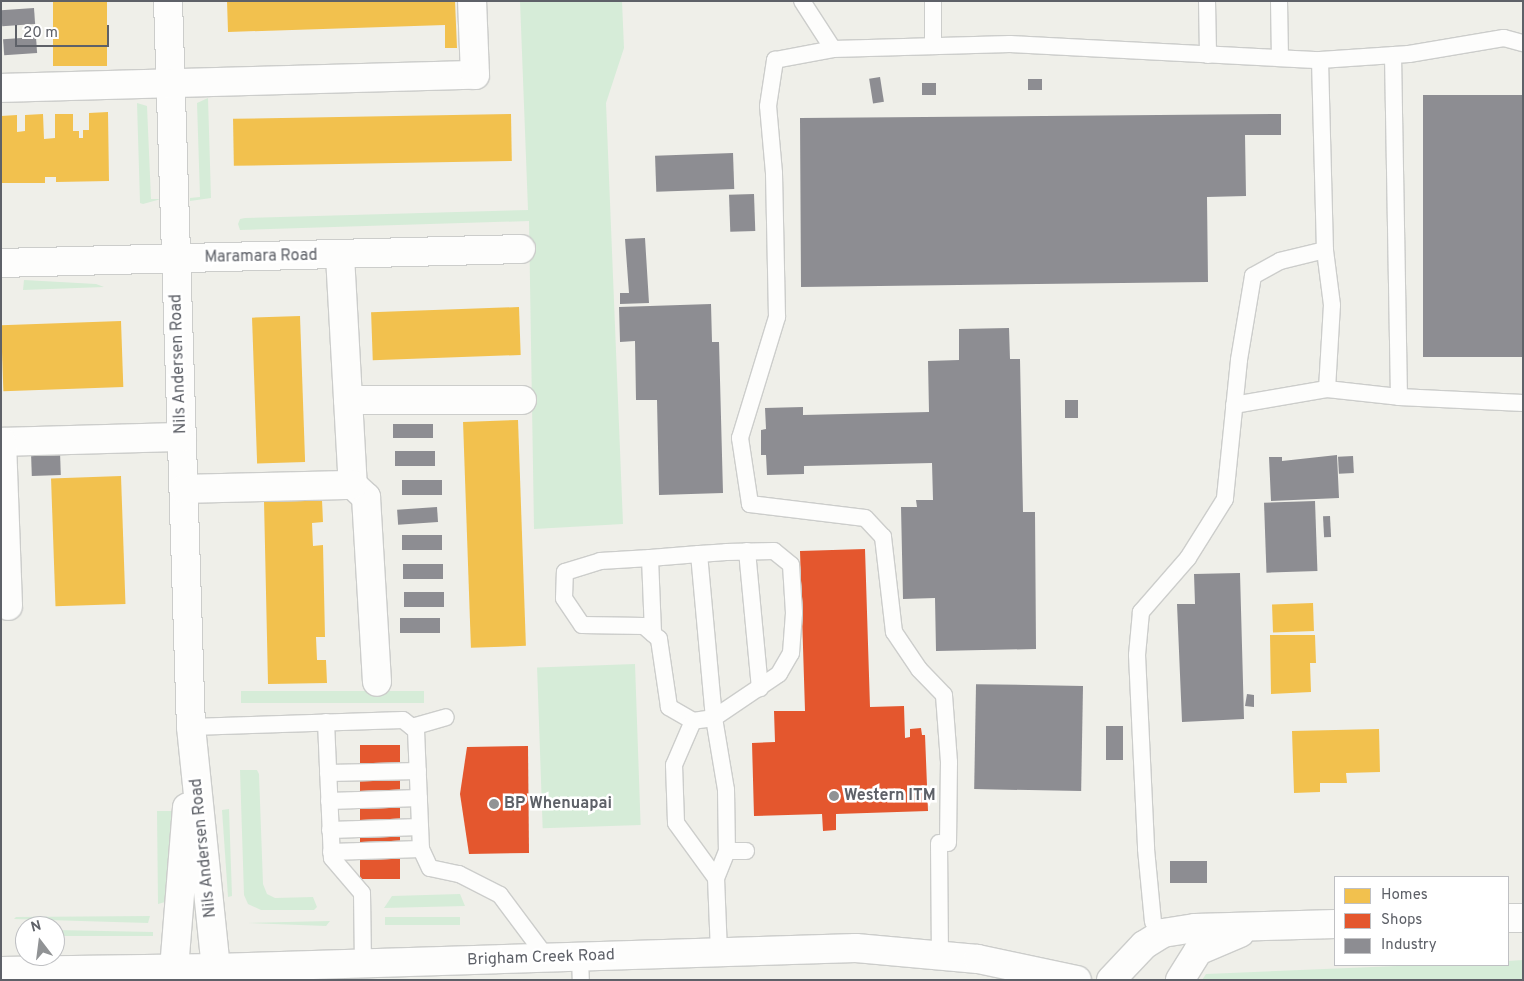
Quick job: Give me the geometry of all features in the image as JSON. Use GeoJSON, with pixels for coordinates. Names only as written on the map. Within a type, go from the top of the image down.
{"type":"FeatureCollection","features":[{"type":"Feature","properties":{"kind":"street","name":"Nils Andersen Road"},"geometry":{"type":"LineString","coordinates":[[168,1],[191,727],[216,968]]}},
{"type":"Feature","properties":{"kind":"street"},"geometry":{"type":"LineString","coordinates":[[1,88],[475,75],[472,1]]}},
{"type":"Feature","properties":{"kind":"street","name":"Maramara Road"},"geometry":{"type":"LineString","coordinates":[[1,263],[521,250]]}},
{"type":"Feature","properties":{"kind":"street"},"geometry":{"type":"LineString","coordinates":[[340,256],[353,485],[366,497],[377,682]]}},
{"type":"Feature","properties":{"kind":"street"},"geometry":{"type":"LineString","coordinates":[[348,400],[522,400]]}},
{"type":"Feature","properties":{"kind":"street"},"geometry":{"type":"LineString","coordinates":[[8,606],[2,442],[182,437]]}},
{"type":"Feature","properties":{"kind":"street"},"geometry":{"type":"LineString","coordinates":[[184,489],[353,485]]}},
{"type":"Feature","properties":{"kind":"street","name":"Nils Andersen Road"},"geometry":{"type":"LineString","coordinates":[[174,969],[191,727]]}},
{"type":"Feature","properties":{"kind":"street"},"geometry":{"type":"LineString","coordinates":[[1509,918],[1523,918]]}},
{"type":"Feature","properties":{"kind":"street"},"geometry":{"type":"LineString","coordinates":[[1111,980],[1144,945],[1163,933],[1255,926],[1334,924]]}},
{"type":"Feature","properties":{"kind":"street"},"geometry":{"type":"LineString","coordinates":[[1180,980],[1198,951],[1255,926]]}},
{"type":"Feature","properties":{"kind":"street","name":"Brigham Creek Road"},"geometry":{"type":"LineString","coordinates":[[1,971],[364,964],[432,971],[547,958],[581,968],[719,952],[856,948],[978,959],[1078,980]]}},
{"type":"Feature","properties":{"kind":"lane"},"geometry":{"type":"LineString","coordinates":[[802,1],[833,49]]}},
{"type":"Feature","properties":{"kind":"lane"},"geometry":{"type":"LineString","coordinates":[[933,1],[933,46]]}},
{"type":"Feature","properties":{"kind":"lane"},"geometry":{"type":"LineString","coordinates":[[1208,1],[1208,54]]}},
{"type":"Feature","properties":{"kind":"lane"},"geometry":{"type":"LineString","coordinates":[[1278,1],[1280,58]]}},
{"type":"Feature","properties":{"kind":"lane"},"geometry":{"type":"LineString","coordinates":[[940,956],[949,762],[944,695],[919,669],[894,632],[883,537],[865,518],[750,504],[740,438],[777,317],[774,173],[768,106],[775,60],[833,49],[1010,44],[1320,60],[1393,55],[1504,38],[1523,43]]}},
{"type":"Feature","properties":{"kind":"lane"},"geometry":{"type":"LineString","coordinates":[[1393,55],[1398,397]]}},
{"type":"Feature","properties":{"kind":"lane"},"geometry":{"type":"LineString","coordinates":[[1320,60],[1325,250],[1332,305],[1327,389]]}},
{"type":"Feature","properties":{"kind":"lane"},"geometry":{"type":"LineString","coordinates":[[1153,922],[1137,655],[1140,612],[1188,558],[1225,499],[1234,406],[1253,276],[1280,261],[1325,250]]}},
{"type":"Feature","properties":{"kind":"lane"},"geometry":{"type":"LineString","coordinates":[[1234,406],[1327,389],[1398,397],[1523,403]]}},
{"type":"Feature","properties":{"kind":"lane"},"geometry":{"type":"LineString","coordinates":[[774,551],[791,565],[794,613],[790,653],[779,674],[714,718],[693,721],[669,707],[658,639],[644,626],[582,625],[564,598],[565,572],[600,561],[747,552],[774,551]]}},
{"type":"Feature","properties":{"kind":"lane"},"geometry":{"type":"LineString","coordinates":[[747,552],[760,688]]}},
{"type":"Feature","properties":{"kind":"lane"},"geometry":{"type":"LineString","coordinates":[[699,554],[714,718],[726,790],[727,851],[716,878],[719,952]]}},
{"type":"Feature","properties":{"kind":"lane"},"geometry":{"type":"LineString","coordinates":[[650,558],[653,634]]}},
{"type":"Feature","properties":{"kind":"lane"},"geometry":{"type":"LineString","coordinates":[[412,727],[446,717]]}},
{"type":"Feature","properties":{"kind":"lane"},"geometry":{"type":"LineString","coordinates":[[191,727],[403,720],[416,730],[421,849],[430,868],[460,874],[500,895],[547,958]]}},
{"type":"Feature","properties":{"kind":"lane"},"geometry":{"type":"LineString","coordinates":[[693,721],[674,765],[676,823],[716,878]]}},
{"type":"Feature","properties":{"kind":"lane"},"geometry":{"type":"LineString","coordinates":[[326,722],[331,852],[332,858],[362,893],[364,964]]}},
{"type":"Feature","properties":{"kind":"lane"},"geometry":{"type":"LineString","coordinates":[[328,774],[418,771]]}},
{"type":"Feature","properties":{"kind":"lane"},"geometry":{"type":"LineString","coordinates":[[329,801],[419,798]]}},
{"type":"Feature","properties":{"kind":"lane"},"geometry":{"type":"LineString","coordinates":[[330,830],[420,827]]}},
{"type":"Feature","properties":{"kind":"lane"},"geometry":{"type":"LineString","coordinates":[[331,852],[421,849]]}},
{"type":"Feature","properties":{"kind":"lane"},"geometry":{"type":"LineString","coordinates":[[727,851],[746,851]]}},
{"type":"Feature","properties":{"kind":"green space"},"geometry":{"type":"Polygon","coordinates":[[[520,1],[622,1],[624,48],[606,103],[623,524],[534,529],[529,221],[240,230],[238,224],[240,219],[245,218],[528,210],[520,1]]]}},
{"type":"Feature","properties":{"kind":"green space"},"geometry":{"type":"Polygon","coordinates":[[[208,98],[211,198],[190,201],[190,198],[200,197],[197,103],[208,98]]]}},
{"type":"Feature","properties":{"kind":"green space"},"geometry":{"type":"Polygon","coordinates":[[[137,103],[147,106],[151,199],[161,199],[143,204],[140,203],[137,103]]]}},
{"type":"Feature","properties":{"kind":"green space"},"geometry":{"type":"Polygon","coordinates":[[[24,280],[96,284],[104,287],[23,290],[24,280]]]}},
{"type":"Feature","properties":{"kind":"green space"},"geometry":{"type":"Polygon","coordinates":[[[635,664],[641,825],[543,828],[537,667],[635,664]]]}},
{"type":"Feature","properties":{"kind":"green space"},"geometry":{"type":"Polygon","coordinates":[[[241,691],[424,691],[424,703],[241,703],[241,691]]]}},
{"type":"Feature","properties":{"kind":"green space"},"geometry":{"type":"Polygon","coordinates":[[[240,770],[257,770],[259,774],[263,884],[267,894],[275,898],[313,897],[317,907],[314,910],[261,910],[248,904],[244,895],[240,770]]]}},
{"type":"Feature","properties":{"kind":"green space"},"geometry":{"type":"Polygon","coordinates":[[[229,809],[232,896],[228,897],[222,810],[229,809]]]}},
{"type":"Feature","properties":{"kind":"green space"},"geometry":{"type":"Polygon","coordinates":[[[157,811],[178,811],[165,902],[158,904],[157,811]]]}},
{"type":"Feature","properties":{"kind":"green space"},"geometry":{"type":"Polygon","coordinates":[[[460,894],[465,906],[384,908],[392,896],[460,894]]]}},
{"type":"Feature","properties":{"kind":"green space"},"geometry":{"type":"Polygon","coordinates":[[[150,916],[148,923],[65,921],[65,917],[150,916]]]}},
{"type":"Feature","properties":{"kind":"green space"},"geometry":{"type":"Polygon","coordinates":[[[385,917],[460,917],[460,925],[385,925],[385,917]]]}},
{"type":"Feature","properties":{"kind":"green space"},"geometry":{"type":"Polygon","coordinates":[[[330,921],[326,926],[248,923],[330,921]]]}},
{"type":"Feature","properties":{"kind":"green space"},"geometry":{"type":"Polygon","coordinates":[[[65,930],[153,932],[153,936],[65,936],[65,930]]]}},
{"type":"Feature","properties":{"kind":"green space"},"geometry":{"type":"Polygon","coordinates":[[[1523,960],[1523,980],[1202,980],[1206,974],[1397,966],[1509,966],[1509,961],[1523,960]]]}},
{"type":"Feature","properties":{"kind":"building: Homes"},"geometry":{"type":"Polygon","coordinates":[[[53,1],[107,1],[107,66],[53,66],[53,1]]]}},
{"type":"Feature","properties":{"kind":"building: Homes"},"geometry":{"type":"Polygon","coordinates":[[[227,1],[455,1],[457,48],[445,48],[445,25],[228,32],[227,1]]]}},
{"type":"Feature","properties":{"kind":"building: Homes"},"geometry":{"type":"Polygon","coordinates":[[[108,112],[109,181],[56,182],[56,177],[45,177],[45,183],[1,183],[1,116],[17,115],[17,132],[25,131],[25,115],[43,114],[44,139],[55,138],[55,114],[73,114],[73,131],[79,131],[79,138],[83,138],[83,130],[89,130],[89,113],[108,112]]]}},
{"type":"Feature","properties":{"kind":"building: Homes"},"geometry":{"type":"Polygon","coordinates":[[[511,114],[512,161],[234,166],[233,119],[511,114]]]}},
{"type":"Feature","properties":{"kind":"building: Homes"},"geometry":{"type":"Polygon","coordinates":[[[519,307],[521,355],[373,360],[371,312],[519,307]]]}},
{"type":"Feature","properties":{"kind":"building: Homes"},"geometry":{"type":"Polygon","coordinates":[[[300,316],[305,462],[257,464],[252,318],[300,316]]]}},
{"type":"Feature","properties":{"kind":"building: Homes"},"geometry":{"type":"Polygon","coordinates":[[[121,321],[123,387],[3,391],[1,325],[121,321]]]}},
{"type":"Feature","properties":{"kind":"building: Homes"},"geometry":{"type":"Polygon","coordinates":[[[518,420],[526,646],[471,648],[463,422],[518,420]]]}},
{"type":"Feature","properties":{"kind":"building: Homes"},"geometry":{"type":"Polygon","coordinates":[[[121,476],[125,604],[56,606],[51,478],[121,476]]]}},
{"type":"Feature","properties":{"kind":"building: Homes"},"geometry":{"type":"Polygon","coordinates":[[[322,500],[323,522],[312,523],[313,546],[323,545],[325,637],[316,637],[317,660],[326,660],[327,683],[268,684],[264,501],[322,500]]]}},
{"type":"Feature","properties":{"kind":"building: Homes"},"geometry":{"type":"Polygon","coordinates":[[[1313,603],[1314,631],[1273,632],[1272,604],[1313,603]]]}},
{"type":"Feature","properties":{"kind":"building: Homes"},"geometry":{"type":"Polygon","coordinates":[[[1270,635],[1315,635],[1316,663],[1310,663],[1311,692],[1271,694],[1270,635]]]}},
{"type":"Feature","properties":{"kind":"building: Homes"},"geometry":{"type":"Polygon","coordinates":[[[1379,729],[1380,772],[1346,773],[1347,783],[1320,783],[1320,792],[1294,793],[1292,731],[1379,729]]]}},
{"type":"Feature","properties":{"kind":"building: Shops"},"geometry":{"type":"Polygon","coordinates":[[[865,549],[870,707],[904,706],[905,738],[910,737],[910,729],[921,728],[922,735],[925,735],[928,811],[836,814],[836,830],[823,831],[822,814],[754,816],[752,743],[775,742],[774,711],[805,711],[800,551],[865,549]]]}},
{"type":"Feature","properties":{"kind":"building: Shops"},"geometry":{"type":"Polygon","coordinates":[[[360,745],[400,745],[400,879],[360,879],[360,745]]]}},
{"type":"Feature","properties":{"kind":"building: Shops","name":"BP Whenuapai"},"geometry":{"type":"Polygon","coordinates":[[[528,746],[529,853],[469,854],[460,794],[467,747],[528,746]]]}},
{"type":"Feature","properties":{"kind":"building: Industry"},"geometry":{"type":"Polygon","coordinates":[[[34,8],[35,24],[2,26],[1,10],[34,8]]]}},
{"type":"Feature","properties":{"kind":"building: Industry"},"geometry":{"type":"Polygon","coordinates":[[[36,37],[37,53],[4,55],[3,39],[36,37]]]}},
{"type":"Feature","properties":{"kind":"building: Industry"},"geometry":{"type":"Polygon","coordinates":[[[880,77],[884,102],[873,103],[869,79],[880,77]]]}},
{"type":"Feature","properties":{"kind":"building: Industry"},"geometry":{"type":"Polygon","coordinates":[[[1028,79],[1042,79],[1042,90],[1028,90],[1028,79]]]}},
{"type":"Feature","properties":{"kind":"building: Industry"},"geometry":{"type":"Polygon","coordinates":[[[922,83],[936,83],[936,95],[922,95],[922,83]]]}},
{"type":"Feature","properties":{"kind":"building: Industry"},"geometry":{"type":"Polygon","coordinates":[[[1423,95],[1523,95],[1523,357],[1423,357],[1423,95]]]}},
{"type":"Feature","properties":{"kind":"building: Industry"},"geometry":{"type":"Polygon","coordinates":[[[1281,114],[1281,135],[1245,135],[1246,196],[1207,197],[1208,282],[801,287],[800,118],[1281,114]]]}},
{"type":"Feature","properties":{"kind":"building: Industry"},"geometry":{"type":"Polygon","coordinates":[[[733,153],[734,189],[656,192],[655,156],[733,153]]]}},
{"type":"Feature","properties":{"kind":"building: Industry"},"geometry":{"type":"Polygon","coordinates":[[[754,194],[755,231],[730,232],[729,195],[754,194]]]}},
{"type":"Feature","properties":{"kind":"building: Industry"},"geometry":{"type":"Polygon","coordinates":[[[645,238],[649,303],[620,304],[620,293],[629,293],[625,239],[645,238]]]}},
{"type":"Feature","properties":{"kind":"building: Industry"},"geometry":{"type":"Polygon","coordinates":[[[711,304],[712,342],[719,342],[723,493],[659,495],[657,400],[636,400],[635,341],[620,342],[619,307],[711,304]]]}},
{"type":"Feature","properties":{"kind":"building: Industry"},"geometry":{"type":"Polygon","coordinates":[[[1009,328],[1010,359],[1020,359],[1023,512],[1035,512],[1036,649],[936,651],[935,598],[903,599],[901,507],[917,507],[916,500],[933,500],[932,463],[804,466],[804,474],[767,475],[766,455],[761,455],[761,430],[766,429],[765,408],[803,407],[803,415],[929,412],[928,361],[959,360],[959,329],[1009,328]]]}},
{"type":"Feature","properties":{"kind":"building: Industry"},"geometry":{"type":"Polygon","coordinates":[[[1065,400],[1078,400],[1078,418],[1065,418],[1065,400]]]}},
{"type":"Feature","properties":{"kind":"building: Industry"},"geometry":{"type":"Polygon","coordinates":[[[393,424],[433,424],[433,438],[393,438],[393,424]]]}},
{"type":"Feature","properties":{"kind":"building: Industry"},"geometry":{"type":"Polygon","coordinates":[[[395,451],[435,451],[435,466],[395,466],[395,451]]]}},
{"type":"Feature","properties":{"kind":"building: Industry"},"geometry":{"type":"Polygon","coordinates":[[[60,452],[61,475],[32,476],[31,453],[60,452]]]}},
{"type":"Feature","properties":{"kind":"building: Industry"},"geometry":{"type":"Polygon","coordinates":[[[1337,455],[1339,498],[1271,501],[1269,457],[1282,457],[1282,461],[1337,455]]]}},
{"type":"Feature","properties":{"kind":"building: Industry"},"geometry":{"type":"Polygon","coordinates":[[[1353,456],[1354,473],[1339,474],[1338,457],[1353,456]]]}},
{"type":"Feature","properties":{"kind":"building: Industry"},"geometry":{"type":"Polygon","coordinates":[[[402,480],[442,480],[442,495],[402,495],[402,480]]]}},
{"type":"Feature","properties":{"kind":"building: Industry"},"geometry":{"type":"Polygon","coordinates":[[[1315,501],[1317,571],[1266,573],[1264,503],[1315,501]]]}},
{"type":"Feature","properties":{"kind":"building: Industry"},"geometry":{"type":"Polygon","coordinates":[[[437,507],[438,522],[398,525],[397,510],[437,507]]]}},
{"type":"Feature","properties":{"kind":"building: Industry"},"geometry":{"type":"Polygon","coordinates":[[[1323,516],[1330,516],[1331,537],[1324,537],[1323,516]]]}},
{"type":"Feature","properties":{"kind":"building: Industry"},"geometry":{"type":"Polygon","coordinates":[[[402,535],[442,535],[442,550],[402,550],[402,535]]]}},
{"type":"Feature","properties":{"kind":"building: Industry"},"geometry":{"type":"Polygon","coordinates":[[[403,564],[443,564],[443,579],[403,579],[403,564]]]}},
{"type":"Feature","properties":{"kind":"building: Industry"},"geometry":{"type":"Polygon","coordinates":[[[1240,573],[1244,719],[1182,722],[1177,604],[1195,604],[1194,574],[1240,573]]]}},
{"type":"Feature","properties":{"kind":"building: Industry"},"geometry":{"type":"Polygon","coordinates":[[[404,592],[444,592],[444,607],[404,607],[404,592]]]}},
{"type":"Feature","properties":{"kind":"building: Industry"},"geometry":{"type":"Polygon","coordinates":[[[400,618],[440,618],[440,633],[400,633],[400,618]]]}},
{"type":"Feature","properties":{"kind":"building: Industry"},"geometry":{"type":"Polygon","coordinates":[[[976,684],[1083,686],[1081,791],[974,789],[976,684]]]}},
{"type":"Feature","properties":{"kind":"building: Industry"},"geometry":{"type":"Polygon","coordinates":[[[1247,694],[1254,695],[1254,707],[1245,706],[1247,694]]]}},
{"type":"Feature","properties":{"kind":"building: Industry"},"geometry":{"type":"Polygon","coordinates":[[[1106,726],[1123,726],[1123,760],[1106,760],[1106,726]]]}},
{"type":"Feature","properties":{"kind":"building: Industry"},"geometry":{"type":"Polygon","coordinates":[[[1170,861],[1207,861],[1207,883],[1170,883],[1170,861]]]}},
{"type":"Feature","properties":{"kind":"place","name":"Western ITM"},"geometry":{"type":"Point","coordinates":[834,796]}},
{"type":"Feature","properties":{"kind":"place","name":"BP Whenuapai"},"geometry":{"type":"Point","coordinates":[494,804]}}]}
